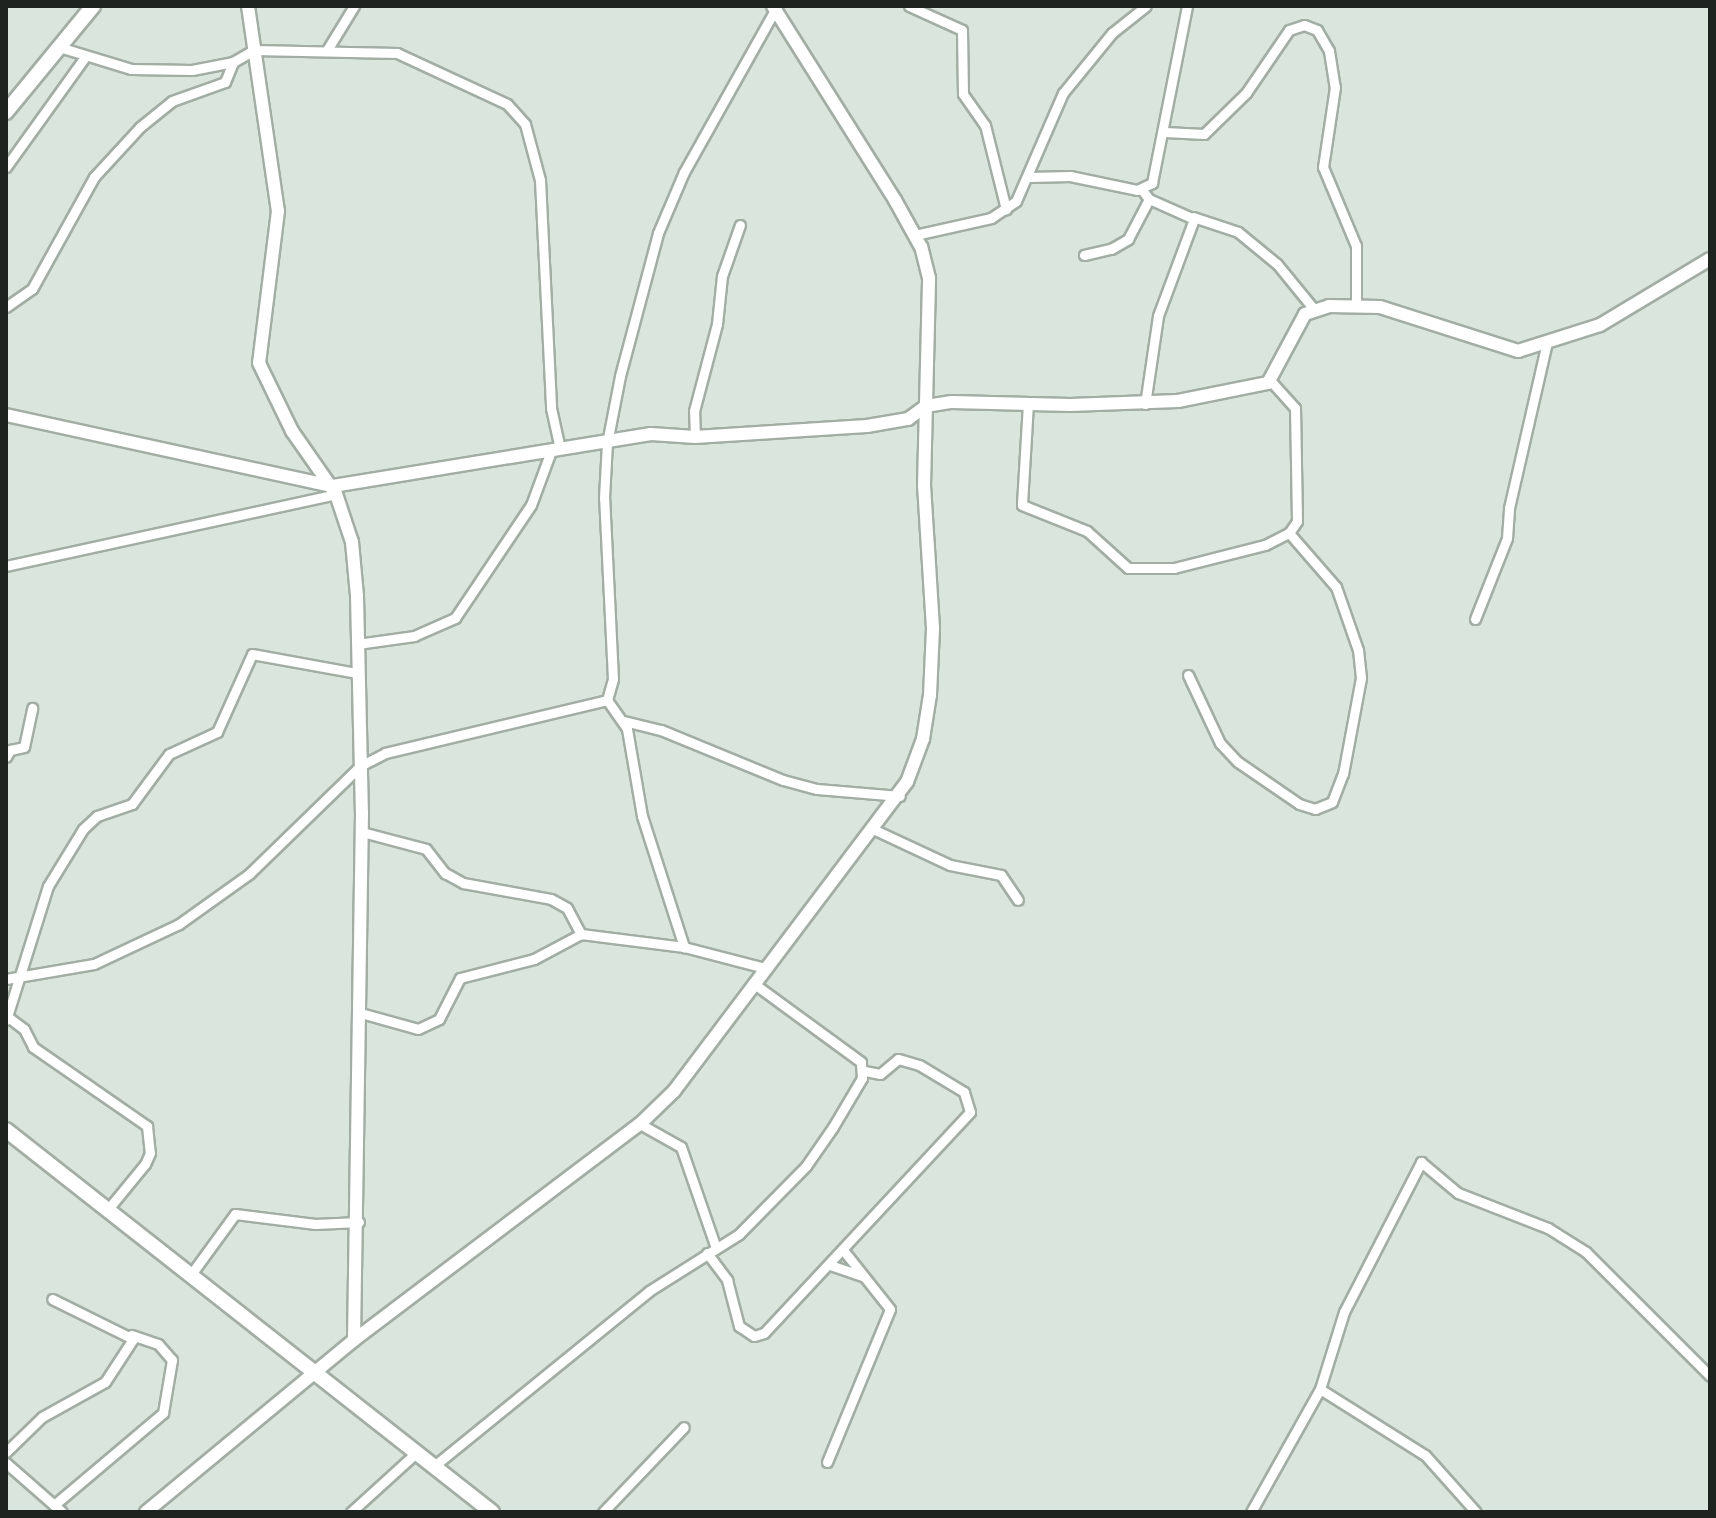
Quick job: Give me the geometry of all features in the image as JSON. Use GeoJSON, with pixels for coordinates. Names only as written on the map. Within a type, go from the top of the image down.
{"type":"FeatureCollection","features":[{"type":"Feature","properties":{"kind":"main road"},"geometry":{"type":"LineString","coordinates":[[6,112],[93,6]]}},
{"type":"Feature","properties":{"kind":"main road"},"geometry":{"type":"LineString","coordinates":[[6,1130],[318,1370],[492,1512]]}},
{"type":"Feature","properties":{"kind":"street"},"geometry":{"type":"LineString","coordinates":[[248,6],[278,211],[259,363],[292,431],[335,490],[352,542],[362,832],[357,1012],[359,1222],[354,1340]]}},
{"type":"Feature","properties":{"kind":"street"},"geometry":{"type":"LineString","coordinates":[[327,50],[354,6]]}},
{"type":"Feature","properties":{"kind":"street"},"geometry":{"type":"LineString","coordinates":[[909,6],[962,30],[963,94],[985,125],[1006,209]]}},
{"type":"Feature","properties":{"kind":"street"},"geometry":{"type":"LineString","coordinates":[[915,235],[978,223],[1006,209],[1022,195],[1044,127],[1063,93],[1112,33],[1146,6]]}},
{"type":"Feature","properties":{"kind":"street"},"geometry":{"type":"LineString","coordinates":[[1142,190],[1158,168],[1187,6]]}},
{"type":"Feature","properties":{"kind":"street"},"geometry":{"type":"LineString","coordinates":[[146,1512],[354,1340],[640,1124],[674,1091],[753,983],[900,796],[923,739],[930,695],[926,406],[930,291],[926,260],[915,235],[775,7],[684,172],[658,233],[607,443],[605,554],[613,679],[607,700]]}},
{"type":"Feature","properties":{"kind":"street"},"geometry":{"type":"LineString","coordinates":[[1165,132],[1204,134],[1246,93],[1289,30],[1304,25],[1317,30],[1329,51],[1335,87],[1323,167],[1356,246],[1356,306]]}},
{"type":"Feature","properties":{"kind":"street"},"geometry":{"type":"LineString","coordinates":[[59,47],[131,69],[192,70],[233,62],[254,50],[397,53],[507,104],[525,124],[540,180],[555,450],[531,505],[455,618],[414,636],[357,644]]}},
{"type":"Feature","properties":{"kind":"street"},"geometry":{"type":"LineString","coordinates":[[6,167],[85,57]]}},
{"type":"Feature","properties":{"kind":"street"},"geometry":{"type":"LineString","coordinates":[[6,307],[32,289],[94,177],[140,127],[172,101],[225,82],[233,62]]}},
{"type":"Feature","properties":{"kind":"street"},"geometry":{"type":"LineString","coordinates":[[1029,177],[1070,176],[1142,190],[1149,199],[1238,232],[1277,264],[1313,308]]}},
{"type":"Feature","properties":{"kind":"street"},"geometry":{"type":"LineString","coordinates":[[1084,255],[1111,249],[1128,239],[1149,199]]}},
{"type":"Feature","properties":{"kind":"street"},"geometry":{"type":"LineString","coordinates":[[1145,404],[1158,316],[1193,217]]}},
{"type":"Feature","properties":{"kind":"street"},"geometry":{"type":"LineString","coordinates":[[695,437],[694,411],[717,324],[722,276],[740,225]]}},
{"type":"Feature","properties":{"kind":"street"},"geometry":{"type":"LineString","coordinates":[[1313,308],[1380,307],[1490,345],[1518,351],[1546,346],[1600,325],[1710,259]]}},
{"type":"Feature","properties":{"kind":"street"},"geometry":{"type":"LineString","coordinates":[[1270,380],[1281,351],[1313,308]]}},
{"type":"Feature","properties":{"kind":"street"},"geometry":{"type":"LineString","coordinates":[[1475,619],[1507,538],[1509,508],[1546,346]]}},
{"type":"Feature","properties":{"kind":"street"},"geometry":{"type":"LineString","coordinates":[[6,566],[335,490],[651,434],[695,437],[867,426],[908,419],[926,406],[1145,404],[1270,380]]}},
{"type":"Feature","properties":{"kind":"street"},"geometry":{"type":"LineString","coordinates":[[1028,403],[1022,505],[1087,531],[1128,568],[1197,566],[1289,533],[1297,521],[1301,499],[1295,408],[1270,380]]}},
{"type":"Feature","properties":{"kind":"street"},"geometry":{"type":"LineString","coordinates":[[6,415],[335,490]]}},
{"type":"Feature","properties":{"kind":"street"},"geometry":{"type":"LineString","coordinates":[[1188,675],[1220,743],[1238,762],[1299,804],[1315,809],[1332,802],[1343,774],[1361,678],[1358,650],[1336,587],[1289,533]]}},
{"type":"Feature","properties":{"kind":"street"},"geometry":{"type":"LineString","coordinates":[[108,1209],[145,1164],[150,1153],[147,1126],[33,1047],[24,1029],[7,1018],[48,886],[83,829],[97,816],[132,804],[169,754],[217,732],[252,654],[357,673]]}},
{"type":"Feature","properties":{"kind":"street"},"geometry":{"type":"LineString","coordinates":[[607,700],[624,721],[642,816],[684,947]]}},
{"type":"Feature","properties":{"kind":"street"},"geometry":{"type":"LineString","coordinates":[[6,979],[94,964],[179,924],[249,874],[360,766],[385,753],[460,732],[607,700]]}},
{"type":"Feature","properties":{"kind":"street"},"geometry":{"type":"LineString","coordinates":[[6,757],[10,750],[24,747],[32,708]]}},
{"type":"Feature","properties":{"kind":"street"},"geometry":{"type":"LineString","coordinates":[[624,721],[661,730],[783,780],[817,789],[900,796]]}},
{"type":"Feature","properties":{"kind":"street"},"geometry":{"type":"LineString","coordinates":[[875,830],[950,865],[1001,875],[1018,900]]}},
{"type":"Feature","properties":{"kind":"street"},"geometry":{"type":"LineString","coordinates":[[362,832],[426,849],[445,873],[463,883],[551,899],[567,908],[581,934]]}},
{"type":"Feature","properties":{"kind":"street"},"geometry":{"type":"LineString","coordinates":[[357,1012],[418,1029],[439,1019],[460,978],[534,959],[581,934],[684,947],[765,968]]}},
{"type":"Feature","properties":{"kind":"street"},"geometry":{"type":"LineString","coordinates":[[753,983],[857,1058],[864,1071]]}},
{"type":"Feature","properties":{"kind":"street"},"geometry":{"type":"LineString","coordinates":[[640,1124],[681,1147],[711,1251],[727,1280],[736,1321],[754,1336],[764,1333],[830,1265],[966,1118],[972,1105],[957,1088],[907,1060],[892,1060],[880,1074],[864,1071]]}},
{"type":"Feature","properties":{"kind":"street"},"geometry":{"type":"LineString","coordinates":[[434,1466],[649,1291],[739,1234],[811,1160],[864,1071]]}},
{"type":"Feature","properties":{"kind":"street"},"geometry":{"type":"LineString","coordinates":[[1251,1512],[1320,1389],[1344,1312],[1421,1162],[1458,1193],[1548,1228],[1586,1252],[1710,1376]]}},
{"type":"Feature","properties":{"kind":"street"},"geometry":{"type":"LineString","coordinates":[[192,1273],[235,1214],[315,1224],[359,1222]]}},
{"type":"Feature","properties":{"kind":"street"},"geometry":{"type":"LineString","coordinates":[[827,1462],[890,1309],[843,1250]]}},
{"type":"Feature","properties":{"kind":"street"},"geometry":{"type":"LineString","coordinates":[[830,1265],[862,1276]]}},
{"type":"Feature","properties":{"kind":"street"},"geometry":{"type":"LineString","coordinates":[[6,1463],[58,1508],[163,1413],[172,1360],[158,1344],[52,1299]]}},
{"type":"Feature","properties":{"kind":"street"},"geometry":{"type":"LineString","coordinates":[[6,1452],[42,1417],[105,1382],[132,1335]]}},
{"type":"Feature","properties":{"kind":"street"},"geometry":{"type":"LineString","coordinates":[[1320,1389],[1425,1455],[1476,1512]]}},
{"type":"Feature","properties":{"kind":"street"},"geometry":{"type":"LineString","coordinates":[[603,1512],[684,1427]]}},
{"type":"Feature","properties":{"kind":"street"},"geometry":{"type":"LineString","coordinates":[[351,1512],[417,1452]]}}]}
